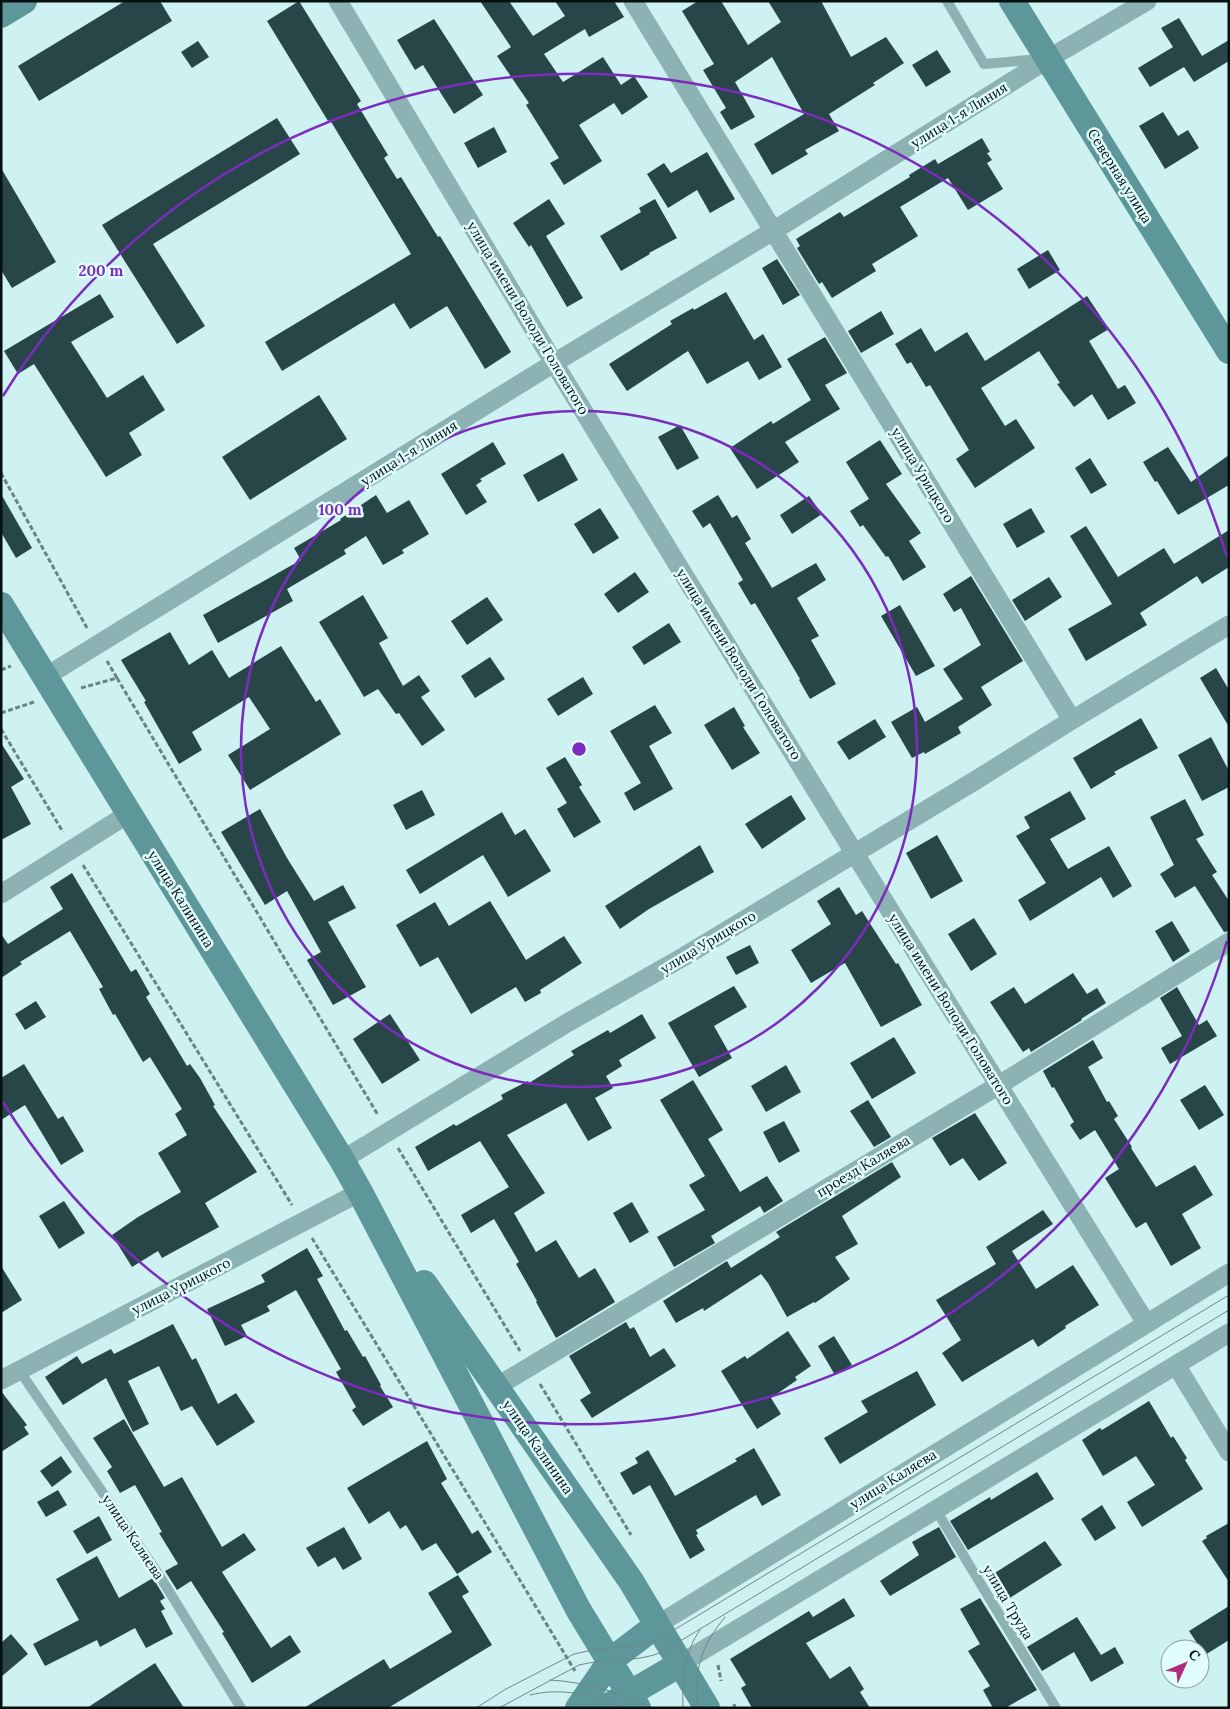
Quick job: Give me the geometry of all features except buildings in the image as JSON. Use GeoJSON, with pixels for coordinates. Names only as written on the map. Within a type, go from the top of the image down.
{"type":"FeatureCollection","features":[{"type":"Feature","properties":{"kind":"main road"},"geometry":{"type":"LineString","coordinates":[[1,15],[24,1]]}},
{"type":"Feature","properties":{"kind":"main road","name":"Северная улица"},"geometry":{"type":"LineString","coordinates":[[1012,1],[1229,351]]}},
{"type":"Feature","properties":{"kind":"main road","name":"улица Калинина"},"geometry":{"type":"LineString","coordinates":[[1,605],[342,1160],[574,1600],[634,1701]]}},
{"type":"Feature","properties":{"kind":"main road","name":"улица Калинина"},"geometry":{"type":"LineString","coordinates":[[360,1192],[631,1581],[707,1708]]}},
{"type":"Feature","properties":{"kind":"main road","name":"улица Каляева"},"geometry":{"type":"LineString","coordinates":[[578,1708],[610,1660],[657,1625]]}},
{"type":"Feature","properties":{"kind":"main road"},"geometry":{"type":"LineString","coordinates":[[605,1708],[634,1701],[680,1664]]}},
{"type":"Feature","properties":{"kind":"street","name":"улица имени Володи Головатого"},"geometry":{"type":"LineString","coordinates":[[338,1],[554,363],[855,854],[1146,1322]]}},
{"type":"Feature","properties":{"kind":"street"},"geometry":{"type":"LineString","coordinates":[[633,1],[773,231]]}},
{"type":"Feature","properties":{"kind":"street","name":"улица 1-я Линия"},"geometry":{"type":"LineString","coordinates":[[51,686],[97,645],[554,363],[773,231],[1048,59],[1146,1]]}},
{"type":"Feature","properties":{"kind":"street","name":"улица Урицкого"},"geometry":{"type":"LineString","coordinates":[[773,231],[1072,720]]}},
{"type":"Feature","properties":{"kind":"street","name":"улица Урицкого"},"geometry":{"type":"LineString","coordinates":[[342,1160],[567,1023],[685,956],[855,854],[1229,625]]}},
{"type":"Feature","properties":{"kind":"street"},"geometry":{"type":"LineString","coordinates":[[1,894],[128,814]]}},
{"type":"Feature","properties":{"kind":"street","name":"проезд Каляева"},"geometry":{"type":"LineString","coordinates":[[496,1387],[999,1085],[1229,942]]}},
{"type":"Feature","properties":{"kind":"street","name":"улица Урицкого"},"geometry":{"type":"LineString","coordinates":[[1,1380],[360,1192]]}},
{"type":"Feature","properties":{"kind":"street","name":"улица Каляева"},"geometry":{"type":"LineString","coordinates":[[657,1625],[1146,1322],[1229,1273]]}},
{"type":"Feature","properties":{"kind":"street"},"geometry":{"type":"LineString","coordinates":[[680,1664],[1229,1332]]}},
{"type":"Feature","properties":{"kind":"street"},"geometry":{"type":"LineString","coordinates":[[1176,1365],[1229,1452]]}},
{"type":"Feature","properties":{"kind":"lane"},"geometry":{"type":"LineString","coordinates":[[947,1],[984,64],[1048,59]]}},
{"type":"Feature","properties":{"kind":"lane","name":"улица Каляева"},"geometry":{"type":"LineString","coordinates":[[19,1370],[159,1575],[241,1708]]}},
{"type":"Feature","properties":{"kind":"lane","name":"улица Труда"},"geometry":{"type":"LineString","coordinates":[[936,1510],[1056,1708]]}},
{"type":"Feature","properties":{"kind":"path"},"geometry":{"type":"LineString","coordinates":[[1,474],[97,645],[631,1535]]}},
{"type":"Feature","properties":{"kind":"path"},"geometry":{"type":"LineString","coordinates":[[1,713],[51,686],[117,678]]}},
{"type":"Feature","properties":{"kind":"path"},"geometry":{"type":"LineString","coordinates":[[715,1643],[721,1683]]}},
{"type":"Feature","properties":{"kind":"tram line"},"geometry":{"type":"LineString","coordinates":[[476,1708],[506,1689],[574,1654],[597,1649],[645,1645],[664,1636],[1229,1295]]}},
{"type":"Feature","properties":{"kind":"tram line"},"geometry":{"type":"LineString","coordinates":[[499,1708],[579,1665],[642,1658],[662,1652],[1229,1310]]}},
{"type":"Feature","properties":{"kind":"tram line"},"geometry":{"type":"LineString","coordinates":[[697,1708],[696,1694],[701,1659],[710,1638],[725,1617]]}},
{"type":"Feature","properties":{"kind":"tram line"},"geometry":{"type":"LineString","coordinates":[[683,1708],[683,1688],[687,1657],[700,1630]]}},
{"type":"Feature","properties":{"kind":"tram line"},"geometry":{"type":"LineString","coordinates":[[550,1680],[577,1683],[603,1689],[653,1708]]}},
{"type":"Feature","properties":{"kind":"tram line"},"geometry":{"type":"LineString","coordinates":[[530,1695],[566,1692],[601,1699],[624,1708]]}}]}
